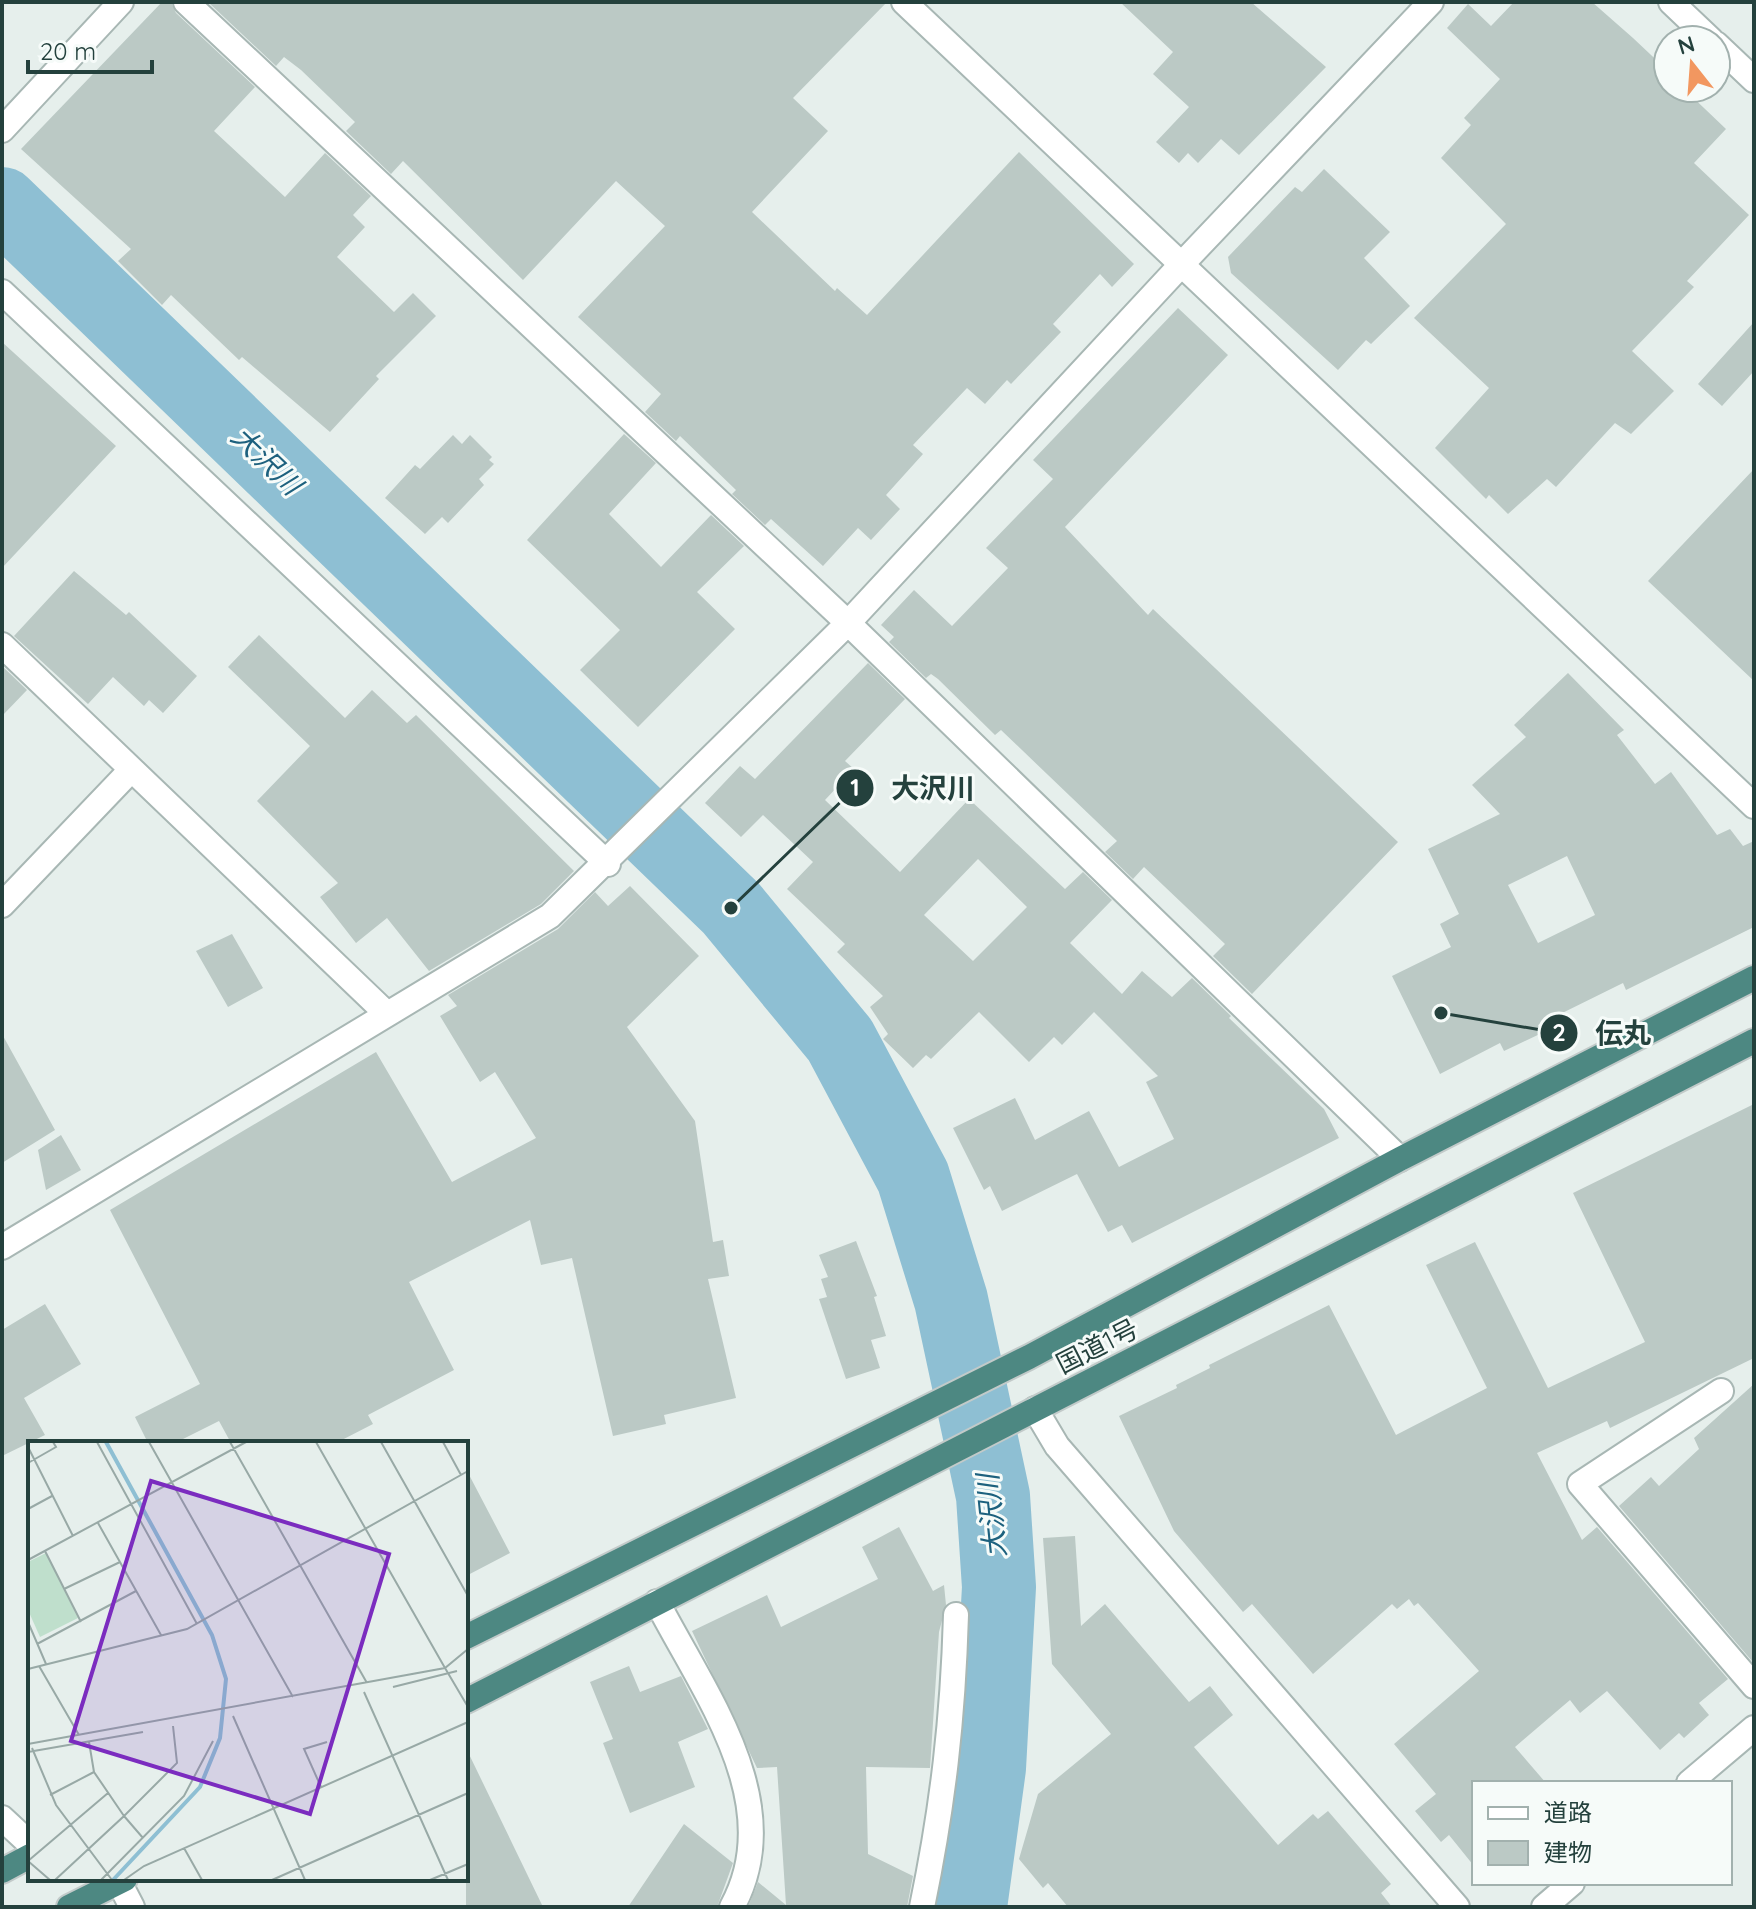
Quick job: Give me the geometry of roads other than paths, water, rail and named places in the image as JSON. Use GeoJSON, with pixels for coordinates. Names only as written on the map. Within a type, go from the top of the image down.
{"type":"FeatureCollection","features":[{"type":"Feature","properties":{"kind":"highway","name":"国道1号"},"geometry":{"type":"LineString","coordinates":[[468,1636],[940,1398],[1001,1371],[1400,1159],[1754,978]]}},
{"type":"Feature","properties":{"kind":"highway","name":"国道1号"},"geometry":{"type":"LineString","coordinates":[[468,1700],[1754,1041]]}},
{"type":"Feature","properties":{"kind":"highway"},"geometry":{"type":"LineString","coordinates":[[2,1871],[28,1857]]}},
{"type":"Feature","properties":{"kind":"highway"},"geometry":{"type":"LineString","coordinates":[[69,1907],[120,1881]]}},
{"type":"Feature","properties":{"kind":"street"},"geometry":{"type":"LineString","coordinates":[[4,128],[121,2]]}},
{"type":"Feature","properties":{"kind":"street"},"geometry":{"type":"LineString","coordinates":[[186,2],[848,623],[1400,1159]]}},
{"type":"Feature","properties":{"kind":"street"},"geometry":{"type":"LineString","coordinates":[[904,2],[1754,806]]}},
{"type":"Feature","properties":{"kind":"street"},"geometry":{"type":"LineString","coordinates":[[2,1247],[550,916],[608,864],[678,789],[848,623],[1431,2]]}},
{"type":"Feature","properties":{"kind":"street"},"geometry":{"type":"LineString","coordinates":[[1671,2],[1694,24]]}},
{"type":"Feature","properties":{"kind":"street"},"geometry":{"type":"LineString","coordinates":[[1732,59],[1754,80]]}},
{"type":"Feature","properties":{"kind":"street"},"geometry":{"type":"LineString","coordinates":[[2,292],[608,864]]}},
{"type":"Feature","properties":{"kind":"street"},"geometry":{"type":"LineString","coordinates":[[2,645],[386,1013]]}},
{"type":"Feature","properties":{"kind":"street"},"geometry":{"type":"LineString","coordinates":[[2,905],[131,770]]}},
{"type":"Feature","properties":{"kind":"street"},"geometry":{"type":"LineString","coordinates":[[1721,1391],[1580,1484],[1754,1686]]}},
{"type":"Feature","properties":{"kind":"street"},"geometry":{"type":"LineString","coordinates":[[1035,1409],[1057,1446],[1457,1907]]}},
{"type":"Feature","properties":{"kind":"street"},"geometry":{"type":"LineString","coordinates":[[657,1602],[742,1767],[754,1839],[743,1887],[732,1907]]}},
{"type":"Feature","properties":{"kind":"street"},"geometry":{"type":"LineString","coordinates":[[922,1907],[942,1808],[953,1711],[956,1615]]}},
{"type":"Feature","properties":{"kind":"street"},"geometry":{"type":"LineString","coordinates":[[1691,1781],[1754,1728]]}},
{"type":"Feature","properties":{"kind":"street"},"geometry":{"type":"LineString","coordinates":[[2,1818],[28,1842]]}},
{"type":"Feature","properties":{"kind":"street"},"geometry":{"type":"LineString","coordinates":[[122,1881],[132,1907]]}},
{"type":"Feature","properties":{"kind":"street"},"geometry":{"type":"LineString","coordinates":[[1544,1907],[1570,1885]]}},
{"type":"Feature","properties":{"kind":"waterway","name":"大沢川"},"geometry":{"type":"LineString","coordinates":[[2,204],[731,908],[840,1040],[913,1177],[951,1300],[993,1496],[999,1587],[989,1768],[970,1907]]}},
{"type":"Feature","properties":{"kind":"place","name":"大沢川"},"geometry":{"type":"Point","coordinates":[731,908]}},
{"type":"Feature","properties":{"kind":"place","name":"伝丸"},"geometry":{"type":"Point","coordinates":[1441,1013]}}]}
